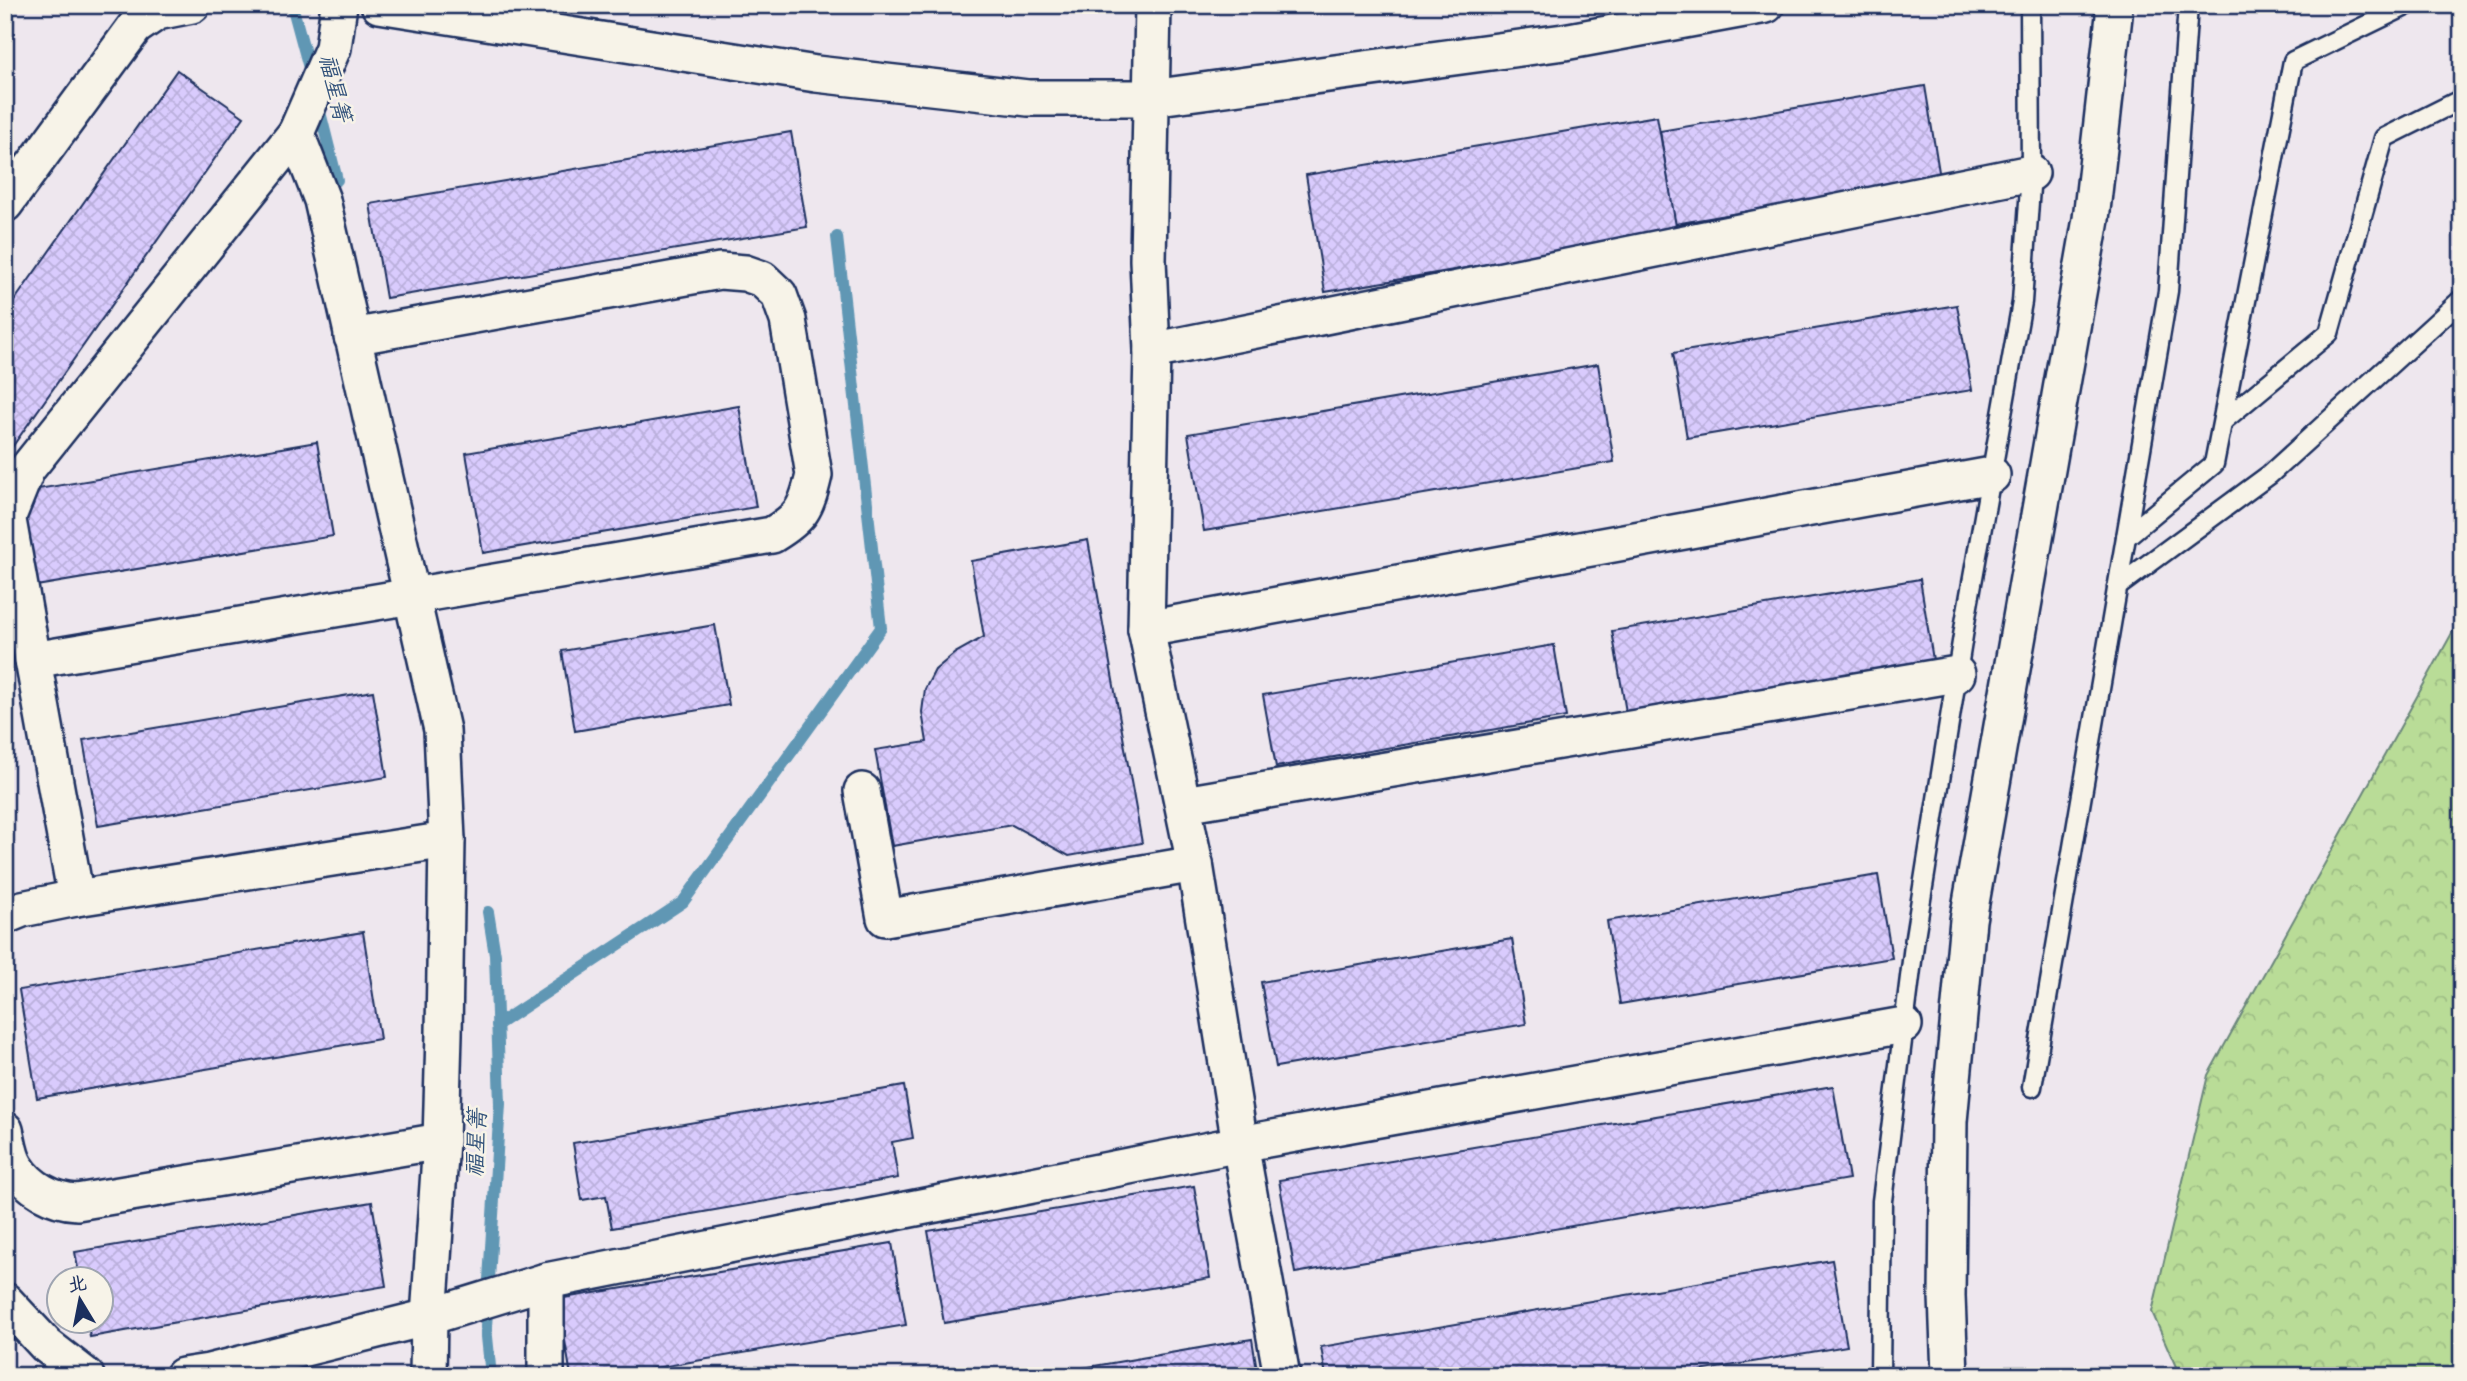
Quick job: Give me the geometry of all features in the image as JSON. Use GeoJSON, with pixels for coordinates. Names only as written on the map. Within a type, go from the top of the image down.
{"type":"FeatureCollection","features":[{"type":"Feature","properties":{"kind":"street"},"geometry":{"type":"LineString","coordinates":[[5,204],[135,27],[157,12],[192,5]]}},
{"type":"Feature","properties":{"kind":"street"},"geometry":{"type":"LineString","coordinates":[[76,898],[7,522],[27,469],[296,132],[334,48],[339,5]]}},
{"type":"Feature","properties":{"kind":"street"},"geometry":{"type":"LineString","coordinates":[[379,5],[816,74],[1028,98],[1151,98],[1564,41],[1766,5]]}},
{"type":"Feature","properties":{"kind":"street"},"geometry":{"type":"LineString","coordinates":[[1153,5],[1149,260],[1152,351],[1146,629],[1195,864],[1240,1144],[1282,1376]]}},
{"type":"Feature","properties":{"kind":"street"},"geometry":{"type":"LineString","coordinates":[[1950,1376],[1947,1296],[1949,1121],[1968,920],[2091,219],[2114,16],[2113,5]]}},
{"type":"Feature","properties":{"kind":"street"},"geometry":{"type":"LineString","coordinates":[[296,132],[322,200],[442,730],[447,840],[441,1141],[429,1317],[428,1376]]}},
{"type":"Feature","properties":{"kind":"street"},"geometry":{"type":"LineString","coordinates":[[1152,351],[2031,173]]}},
{"type":"Feature","properties":{"kind":"street"},"geometry":{"type":"LineString","coordinates":[[33,660],[772,535],[800,515],[809,498],[814,475],[788,320],[779,295],[762,279],[745,273],[720,271],[352,337]]}},
{"type":"Feature","properties":{"kind":"street"},"geometry":{"type":"LineString","coordinates":[[1146,629],[1992,475]]}},
{"type":"Feature","properties":{"kind":"street"},"geometry":{"type":"LineString","coordinates":[[1184,804],[1957,674]]}},
{"type":"Feature","properties":{"kind":"street"},"geometry":{"type":"LineString","coordinates":[[862,791],[885,918],[1195,864]]}},
{"type":"Feature","properties":{"kind":"street"},"geometry":{"type":"LineString","coordinates":[[5,916],[22,909],[76,898],[447,840]]}},
{"type":"Feature","properties":{"kind":"street"},"geometry":{"type":"LineString","coordinates":[[183,1376],[209,1372],[429,1317],[533,1285],[1240,1144],[1904,1025]]}},
{"type":"Feature","properties":{"kind":"street"},"geometry":{"type":"LineString","coordinates":[[5,1130],[17,1168],[36,1188],[52,1198],[66,1202],[441,1141]]}},
{"type":"Feature","properties":{"kind":"street"},"geometry":{"type":"LineString","coordinates":[[533,1285],[546,1376]]}},
{"type":"Feature","properties":{"kind":"street"},"geometry":{"type":"LineString","coordinates":[[5,1301],[46,1345],[86,1376]]}},
{"type":"Feature","properties":{"kind":"lane"},"geometry":{"type":"LineString","coordinates":[[1880,1376],[1882,1201],[1915,937],[1957,674],[2022,302],[2031,173],[2031,5]]}},
{"type":"Feature","properties":{"kind":"lane"},"geometry":{"type":"LineString","coordinates":[[2032,1087],[2168,291],[2188,5]]}},
{"type":"Feature","properties":{"kind":"lane"},"geometry":{"type":"LineString","coordinates":[[2126,537],[2214,464],[2293,61],[2408,5]]}},
{"type":"Feature","properties":{"kind":"lane"},"geometry":{"type":"LineString","coordinates":[[2223,421],[2329,333],[2384,138],[2462,99]]}},
{"type":"Feature","properties":{"kind":"lane"},"geometry":{"type":"LineString","coordinates":[[2117,587],[2269,475],[2462,299]]}},
{"type":"Feature","properties":{"kind":"green space"},"geometry":{"type":"Polygon","coordinates":[[[2462,615],[2462,1376],[2180,1376],[2152,1312],[2208,1075],[2462,615]]]}},
{"type":"Feature","properties":{"kind":"building"},"geometry":{"type":"Polygon","coordinates":[[[177,70],[244,117],[10,450],[5,446],[5,314],[177,70]]]}},
{"type":"Feature","properties":{"kind":"building"},"geometry":{"type":"Polygon","coordinates":[[[1925,86],[1940,178],[1675,224],[1660,131],[1925,86]]]}},
{"type":"Feature","properties":{"kind":"building"},"geometry":{"type":"Polygon","coordinates":[[[1657,116],[1677,232],[1325,292],[1306,175],[1657,116]]]}},
{"type":"Feature","properties":{"kind":"building"},"geometry":{"type":"Polygon","coordinates":[[[791,132],[807,227],[386,298],[370,204],[791,132]]]}},
{"type":"Feature","properties":{"kind":"building"},"geometry":{"type":"Polygon","coordinates":[[[1957,305],[1972,390],[1687,438],[1673,353],[1957,305]]]}},
{"type":"Feature","properties":{"kind":"building"},"geometry":{"type":"Polygon","coordinates":[[[1598,364],[1614,462],[1204,531],[1188,434],[1598,364]]]}},
{"type":"Feature","properties":{"kind":"building"},"geometry":{"type":"Polygon","coordinates":[[[739,406],[756,507],[483,553],[466,453],[739,406]]]}},
{"type":"Feature","properties":{"kind":"building"},"geometry":{"type":"Polygon","coordinates":[[[317,442],[333,536],[36,586],[20,492],[317,442]]]}},
{"type":"Feature","properties":{"kind":"building"},"geometry":{"type":"Polygon","coordinates":[[[1088,540],[1142,843],[1069,856],[1012,825],[892,846],[875,750],[927,742],[922,712],[925,689],[935,670],[955,653],[984,637],[971,561],[1088,540]]]}},
{"type":"Feature","properties":{"kind":"building"},"geometry":{"type":"Polygon","coordinates":[[[1920,579],[1933,660],[1626,712],[1612,631],[1920,579]]]}},
{"type":"Feature","properties":{"kind":"building"},"geometry":{"type":"Polygon","coordinates":[[[715,625],[729,705],[575,731],[562,651],[715,625]]]}},
{"type":"Feature","properties":{"kind":"building"},"geometry":{"type":"Polygon","coordinates":[[[1554,645],[1566,717],[1276,767],[1263,695],[1554,645]]]}},
{"type":"Feature","properties":{"kind":"building"},"geometry":{"type":"Polygon","coordinates":[[[373,691],[387,777],[98,826],[83,740],[373,691]]]}},
{"type":"Feature","properties":{"kind":"building"},"geometry":{"type":"Polygon","coordinates":[[[1878,875],[1892,958],[1620,1004],[1607,921],[1878,875]]]}},
{"type":"Feature","properties":{"kind":"building"},"geometry":{"type":"Polygon","coordinates":[[[363,932],[380,1039],[37,1098],[19,990],[363,932]]]}},
{"type":"Feature","properties":{"kind":"building"},"geometry":{"type":"Polygon","coordinates":[[[1512,939],[1526,1024],[1276,1067],[1261,982],[1512,939]]]}},
{"type":"Feature","properties":{"kind":"building"},"geometry":{"type":"Polygon","coordinates":[[[904,1086],[913,1138],[892,1142],[898,1178],[612,1228],[606,1196],[582,1200],[573,1143],[904,1086]]]}},
{"type":"Feature","properties":{"kind":"building"},"geometry":{"type":"Polygon","coordinates":[[[1833,1086],[1849,1179],[1295,1273],[1279,1180],[1833,1086]]]}},
{"type":"Feature","properties":{"kind":"building"},"geometry":{"type":"Polygon","coordinates":[[[1194,1186],[1210,1278],[944,1323],[928,1231],[1194,1186]]]}},
{"type":"Feature","properties":{"kind":"building"},"geometry":{"type":"Polygon","coordinates":[[[372,1202],[386,1286],[116,1333],[116,1266],[78,1266],[75,1252],[372,1202]]]}},
{"type":"Feature","properties":{"kind":"building"},"geometry":{"type":"Polygon","coordinates":[[[892,1243],[906,1325],[608,1376],[571,1376],[558,1299],[892,1243]]]}},
{"type":"Feature","properties":{"kind":"building"},"geometry":{"type":"Polygon","coordinates":[[[1832,1260],[1847,1346],[1670,1376],[1326,1376],[1321,1347],[1832,1260]]]}},
{"type":"Feature","properties":{"kind":"building"},"geometry":{"type":"Polygon","coordinates":[[[1252,1339],[1258,1376],[1036,1376],[1252,1339]]]}},
{"type":"Feature","properties":{"kind":"waterway","name":"福星箐"},"geometry":{"type":"LineString","coordinates":[[292,5],[312,79]]}},
{"type":"Feature","properties":{"kind":"waterway","name":"福星箐"},"geometry":{"type":"LineString","coordinates":[[318,104],[337,180]]}},
{"type":"Feature","properties":{"kind":"waterway"},"geometry":{"type":"LineString","coordinates":[[497,1025],[683,902],[881,628],[837,237]]}},
{"type":"Feature","properties":{"kind":"waterway","name":"福星箐"},"geometry":{"type":"LineString","coordinates":[[488,912],[495,955],[500,1104],[486,1327],[491,1376]]}}]}
